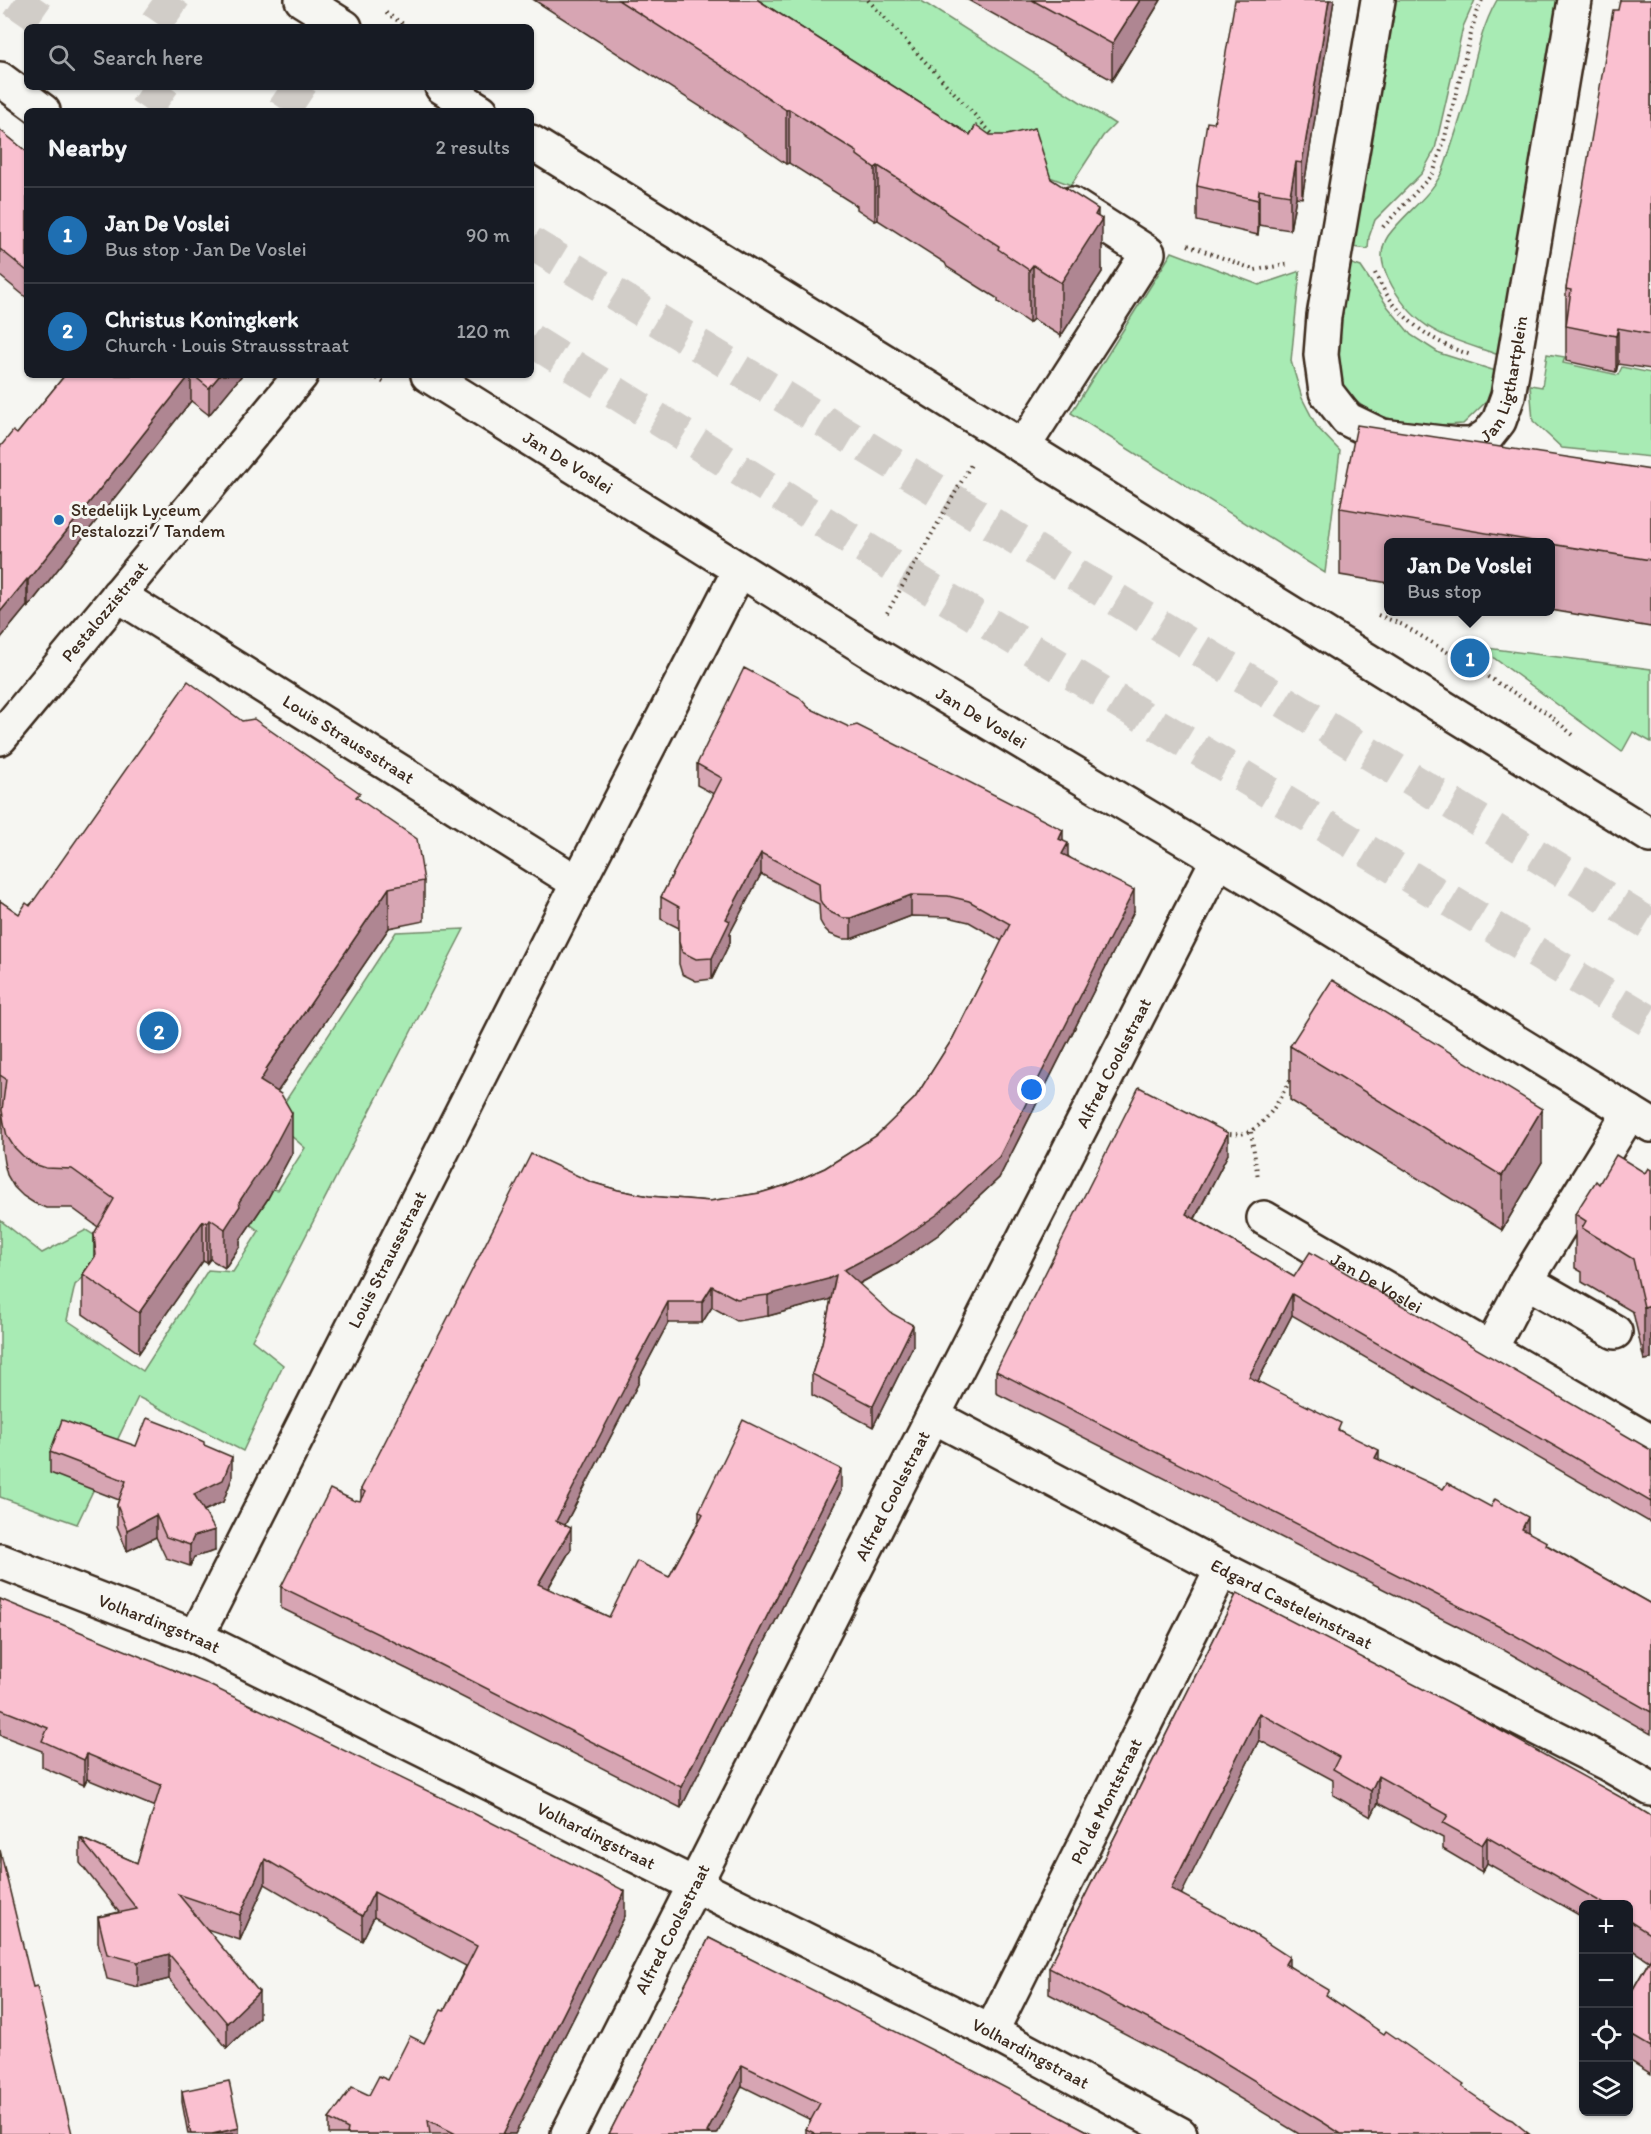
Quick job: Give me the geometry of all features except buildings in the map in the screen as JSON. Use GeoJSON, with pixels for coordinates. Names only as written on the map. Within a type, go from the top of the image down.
{"type":"FeatureCollection","features":[{"type":"Feature","properties":{"kind":"street"},"geometry":{"type":"LineString","coordinates":[[302,0],[340,24]]}},
{"type":"Feature","properties":{"kind":"street","name":"Jan Ligthartplein"},"geometry":{"type":"LineString","coordinates":[[1378,0],[1324,316],[1321,355],[1326,392],[1347,419],[1382,436],[1459,445],[1473,445],[1488,435],[1499,421],[1508,396],[1575,0]]}},
{"type":"Feature","properties":{"kind":"street"},"geometry":{"type":"LineString","coordinates":[[0,79],[39,108]]}},
{"type":"Feature","properties":{"kind":"street"},"geometry":{"type":"LineString","coordinates":[[447,90],[475,108]]}},
{"type":"Feature","properties":{"kind":"street"},"geometry":{"type":"LineString","coordinates":[[534,144],[1651,836]]}},
{"type":"Feature","properties":{"kind":"street"},"geometry":{"type":"LineString","coordinates":[[1023,447],[1148,253],[1071,204]]}},
{"type":"Feature","properties":{"kind":"street","name":"Pestalozzistraat"},"geometry":{"type":"LineString","coordinates":[[0,738],[299,378]]}},
{"type":"Feature","properties":{"kind":"street","name":"Jan De Voslei"},"geometry":{"type":"LineString","coordinates":[[433,378],[739,571],[980,719],[1218,859],[1641,1118],[1526,1281],[1491,1348]]}},
{"type":"Feature","properties":{"kind":"street"},"geometry":{"type":"LineString","coordinates":[[1473,445],[1506,452]]}},
{"type":"Feature","properties":{"kind":"street","name":"Louis Straussstraat"},"geometry":{"type":"LineString","coordinates":[[196,1637],[578,883],[739,571]]}},
{"type":"Feature","properties":{"kind":"street","name":"Louis Straussstraat"},"geometry":{"type":"LineString","coordinates":[[118,595],[578,883]]}},
{"type":"Feature","properties":{"kind":"street","name":"Alfred Coolsstraat"},"geometry":{"type":"LineString","coordinates":[[568,2134],[1218,859]]}},
{"type":"Feature","properties":{"kind":"street","name":"Jan De Voslei"},"geometry":{"type":"LineString","coordinates":[[1264,1218],[1651,1442]]}},
{"type":"Feature","properties":{"kind":"street"},"geometry":{"type":"LineString","coordinates":[[1526,1281],[1615,1332]]}},
{"type":"Feature","properties":{"kind":"street","name":"Edgard Casteleinstraat"},"geometry":{"type":"LineString","coordinates":[[933,1416],[1222,1569],[1608,1764],[1651,1789]]}},
{"type":"Feature","properties":{"kind":"street","name":"Volhardingstraat"},"geometry":{"type":"LineString","coordinates":[[0,1561],[196,1637],[991,2032],[1180,2134]]}},
{"type":"Feature","properties":{"kind":"street","name":"Pol de Montstraat"},"geometry":{"type":"LineString","coordinates":[[991,2032],[1222,1569]]}},
{"type":"Feature","properties":{"kind":"path"},"geometry":{"type":"LineString","coordinates":[[868,0],[1000,143]]}},
{"type":"Feature","properties":{"kind":"path"},"geometry":{"type":"LineString","coordinates":[[1482,0],[1477,10],[1444,141],[1434,171],[1388,221],[1378,236],[1370,258],[1386,294],[1420,330],[1435,340],[1467,354],[1515,364]]}},
{"type":"Feature","properties":{"kind":"path"},"geometry":{"type":"LineString","coordinates":[[1148,253],[1178,241],[1255,270],[1333,256],[1370,258]]}},
{"type":"Feature","properties":{"kind":"path"},"geometry":{"type":"LineString","coordinates":[[885,616],[973,459]]}},
{"type":"Feature","properties":{"kind":"path"},"geometry":{"type":"LineString","coordinates":[[1214,1131],[1235,1136],[1251,1131],[1267,1120],[1295,1071]]}},
{"type":"Feature","properties":{"kind":"green space"},"geometry":{"type":"Polygon","coordinates":[[[687,0],[920,0],[1115,124],[1103,136],[1071,185],[1047,176],[687,0]]]}},
{"type":"Feature","properties":{"kind":"green space"},"geometry":{"type":"Polygon","coordinates":[[[1394,0],[1475,0],[1463,27],[1435,149],[1422,173],[1375,220],[1369,237],[1368,249],[1353,247],[1394,0]]]}},
{"type":"Feature","properties":{"kind":"green space"},"geometry":{"type":"Polygon","coordinates":[[[1497,0],[1562,0],[1499,355],[1448,337],[1421,321],[1398,296],[1388,278],[1382,257],[1383,246],[1388,236],[1427,194],[1445,165],[1463,109],[1483,33],[1497,0]]]}},
{"type":"Feature","properties":{"kind":"green space"},"geometry":{"type":"Polygon","coordinates":[[[1172,252],[1259,285],[1300,271],[1291,361],[1302,398],[1317,427],[1340,451],[1325,573],[1071,413],[1172,252]]]}},
{"type":"Feature","properties":{"kind":"green space"},"geometry":{"type":"Polygon","coordinates":[[[1352,264],[1361,267],[1388,307],[1411,335],[1439,353],[1502,373],[1490,398],[1463,424],[1422,424],[1401,421],[1382,416],[1364,407],[1350,395],[1340,378],[1336,345],[1340,313],[1352,264]]]}},
{"type":"Feature","properties":{"kind":"green space"},"geometry":{"type":"Polygon","coordinates":[[[1547,354],[1565,357],[1563,363],[1618,375],[1622,367],[1651,373],[1651,457],[1562,448],[1533,421],[1530,385],[1542,387],[1547,354]]]}},
{"type":"Feature","properties":{"kind":"green space"},"geometry":{"type":"Polygon","coordinates":[[[1479,647],[1651,669],[1651,742],[1633,732],[1622,752],[1479,647]]]}},
{"type":"Feature","properties":{"kind":"green space"},"geometry":{"type":"Polygon","coordinates":[[[464,929],[252,1340],[283,1365],[243,1451],[138,1397],[77,1524],[0,1497],[0,1220],[42,1253],[86,1230],[115,1248],[75,1285],[67,1320],[143,1371],[208,1270],[233,1272],[259,1231],[221,1203],[239,1183],[278,1190],[305,1148],[273,1120],[396,932],[464,929]]]}},
{"type":"Feature","properties":{"kind":"tunnel"},"geometry":{"type":"LineString","coordinates":[[14,0],[49,24]]}},
{"type":"Feature","properties":{"kind":"tunnel"},"geometry":{"type":"LineString","coordinates":[[152,0],[187,24]]}},
{"type":"Feature","properties":{"kind":"tunnel"},"geometry":{"type":"LineString","coordinates":[[145,90],[171,108]]}},
{"type":"Feature","properties":{"kind":"tunnel"},"geometry":{"type":"LineString","coordinates":[[284,90],[310,108]]}},
{"type":"Feature","properties":{"kind":"tunnel"},"geometry":{"type":"LineString","coordinates":[[534,245],[1651,925]]}},
{"type":"Feature","properties":{"kind":"tunnel"},"geometry":{"type":"LineString","coordinates":[[534,342],[918,581],[1651,1022]]}},
{"type":"Feature","properties":{"kind":"place","name":"Stedelijk Lyceum Pestalozzi / Tandem"},"geometry":{"type":"Point","coordinates":[59,520]}},
{"type":"Feature","properties":{"kind":"place","name":"Jan De Voslei"},"geometry":{"type":"Point","coordinates":[1470,658]}},
{"type":"Feature","properties":{"kind":"place","name":"Christus Koningkerk"},"geometry":{"type":"Point","coordinates":[159,1031]}}]}
